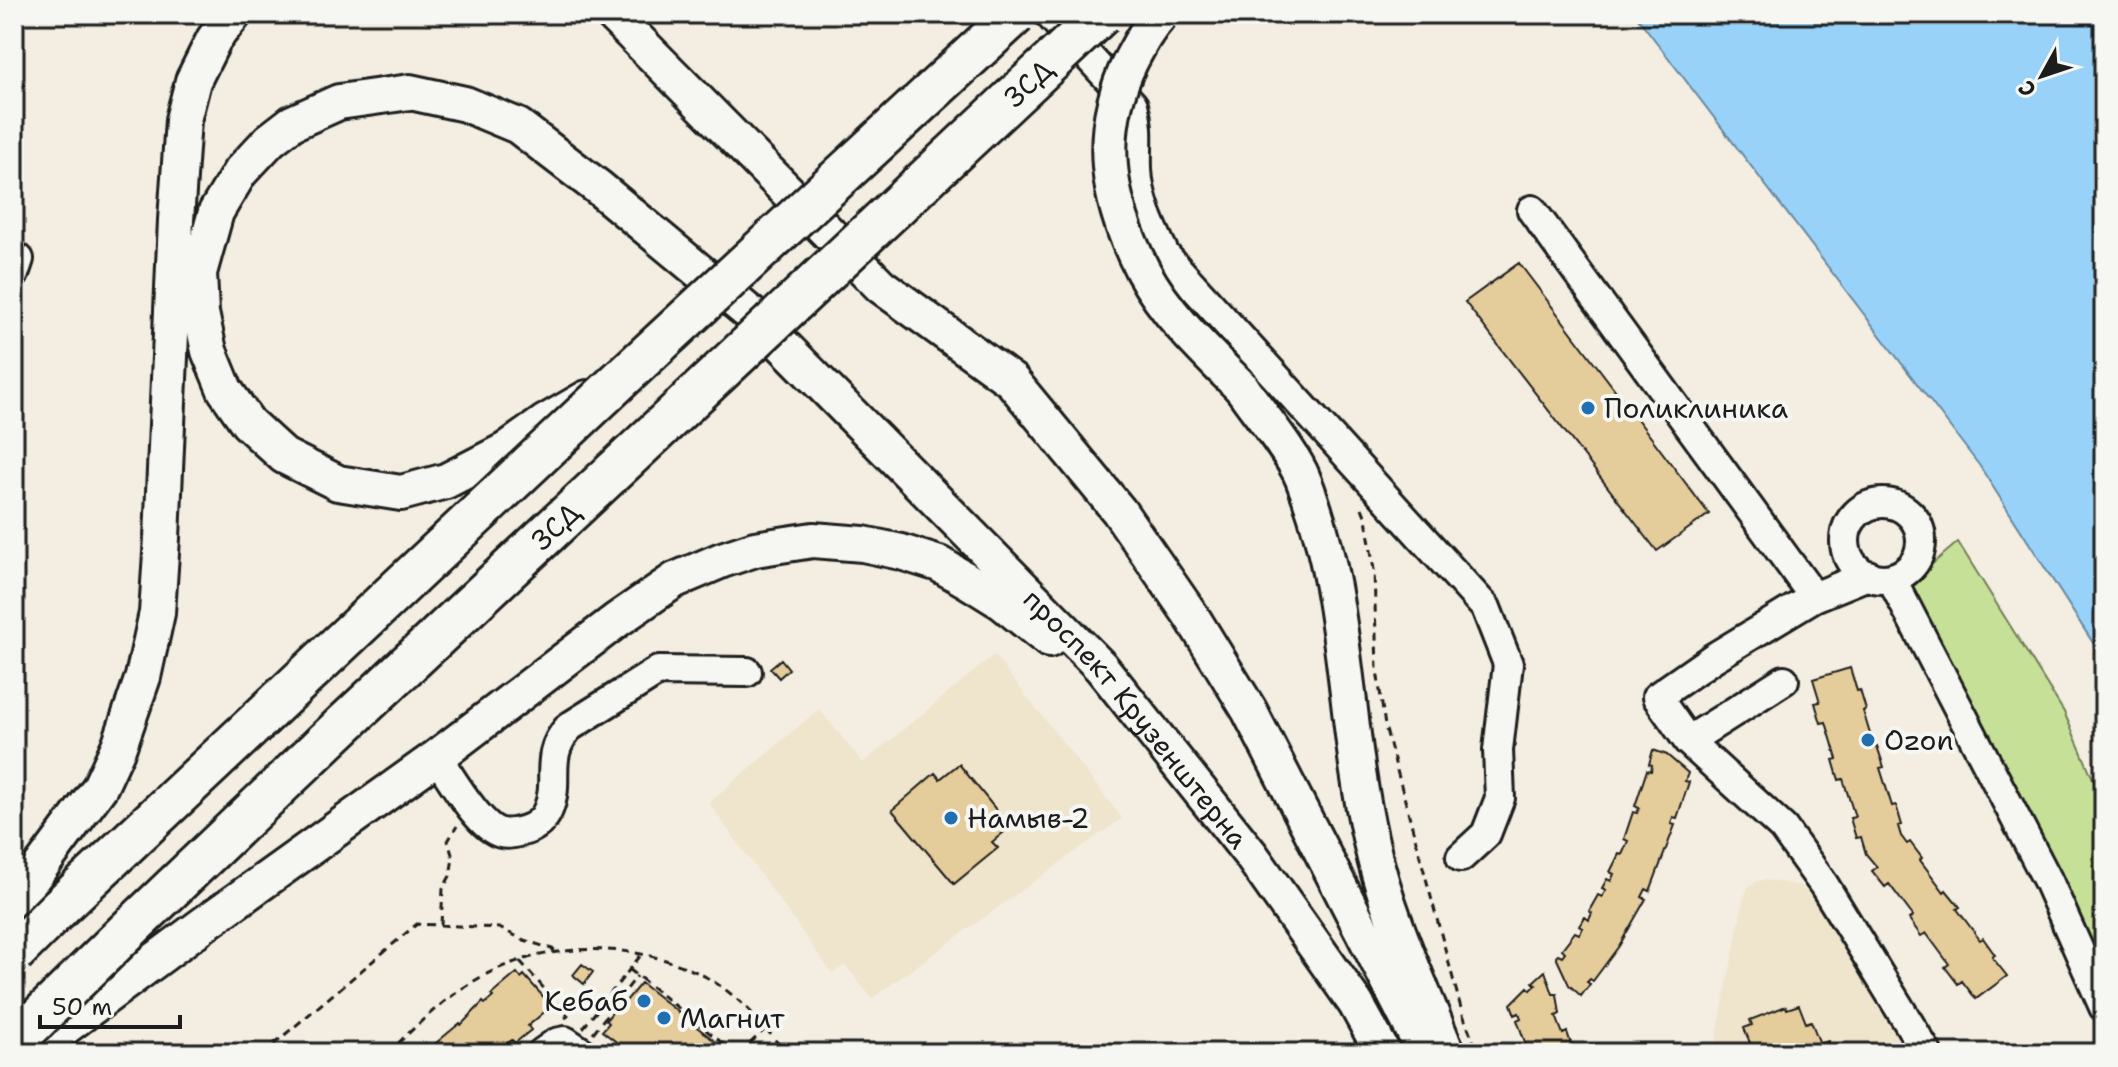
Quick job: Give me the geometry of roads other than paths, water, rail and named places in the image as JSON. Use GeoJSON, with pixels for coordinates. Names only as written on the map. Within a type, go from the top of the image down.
{"type":"FeatureCollection","features":[{"type":"Feature","properties":{"kind":"highway","name":"ЗСД"},"geometry":{"type":"LineString","coordinates":[[14,953],[622,378],[1016,14]]}},
{"type":"Feature","properties":{"kind":"highway","name":"ЗСД"},"geometry":{"type":"LineString","coordinates":[[14,1042],[354,714],[1102,14]]}},
{"type":"Feature","properties":{"kind":"main road"},"geometry":{"type":"LineString","coordinates":[[612,14],[881,286],[1012,381],[1119,511],[1157,563],[1249,710],[1425,1053]]}},
{"type":"Feature","properties":{"kind":"main road"},"geometry":{"type":"LineString","coordinates":[[1161,14],[1148,28],[1111,113],[1108,151],[1112,190],[1144,273],[1196,341],[1242,388],[1302,475],[1323,536],[1336,593],[1356,770],[1371,845],[1401,941],[1447,1053]]}},
{"type":"Feature","properties":{"kind":"main road"},"geometry":{"type":"LineString","coordinates":[[14,903],[100,787],[119,746],[143,677],[157,613],[176,207],[183,120],[193,81],[224,27]]}},
{"type":"Feature","properties":{"kind":"main road","name":"проспект Крузенштерна"},"geometry":{"type":"LineString","coordinates":[[622,378],[544,423],[506,450],[446,481],[401,493],[338,483],[284,456],[248,423],[225,390],[209,351],[201,313],[199,273],[216,212],[240,172],[270,140],[292,123],[339,102],[410,92],[465,104],[518,126],[599,188],[758,320],[1101,667],[1251,855],[1356,1004],[1383,1053]]}},
{"type":"Feature","properties":{"kind":"main road"},"geometry":{"type":"LineString","coordinates":[[30,1053],[437,757],[617,620],[675,580],[755,549],[813,540],[863,544],[901,552],[939,564],[1002,602],[1091,678],[1251,855]]}},
{"type":"Feature","properties":{"kind":"street"},"geometry":{"type":"LineString","coordinates":[[1060,18],[1133,105],[1138,123],[1137,169],[1141,195],[1165,255],[1486,608],[1508,664],[1498,750],[1500,798],[1486,834],[1461,857]]}},
{"type":"Feature","properties":{"kind":"street"},"geometry":{"type":"LineString","coordinates":[[1532,210],[1814,597]]}},
{"type":"Feature","properties":{"kind":"street"},"geometry":{"type":"LineString","coordinates":[[1927,1053],[1824,885],[1783,828],[1688,741],[1657,697],[1713,658],[1814,597],[1880,576],[2048,881],[2104,1007]]}},
{"type":"Feature","properties":{"kind":"street"},"geometry":{"type":"LineString","coordinates":[[437,757],[484,823],[499,833],[517,833],[536,826],[548,811],[553,752],[569,727],[658,671],[747,672]]}},
{"type":"Feature","properties":{"kind":"street"},"geometry":{"type":"LineString","coordinates":[[1688,741],[1784,680]]}},
{"type":"Feature","properties":{"kind":"street"},"geometry":{"type":"LineString","coordinates":[[542,1053],[565,1041],[588,1044]]}},
{"type":"Feature","properties":{"kind":"water"},"geometry":{"type":"Polygon","coordinates":[[[1635,14],[2104,14],[2104,660],[1979,465],[1635,14]]]}},
{"type":"Feature","properties":{"kind":"place","name":"Поликлиника"},"geometry":{"type":"Point","coordinates":[1588,408]}},
{"type":"Feature","properties":{"kind":"place","name":"Ozon"},"geometry":{"type":"Point","coordinates":[1868,740]}},
{"type":"Feature","properties":{"kind":"place","name":"Намыв-2"},"geometry":{"type":"Point","coordinates":[951,818]}},
{"type":"Feature","properties":{"kind":"place","name":"Кебаб"},"geometry":{"type":"Point","coordinates":[644,1001]}},
{"type":"Feature","properties":{"kind":"place","name":"Магнит"},"geometry":{"type":"Point","coordinates":[664,1018]}}]}
